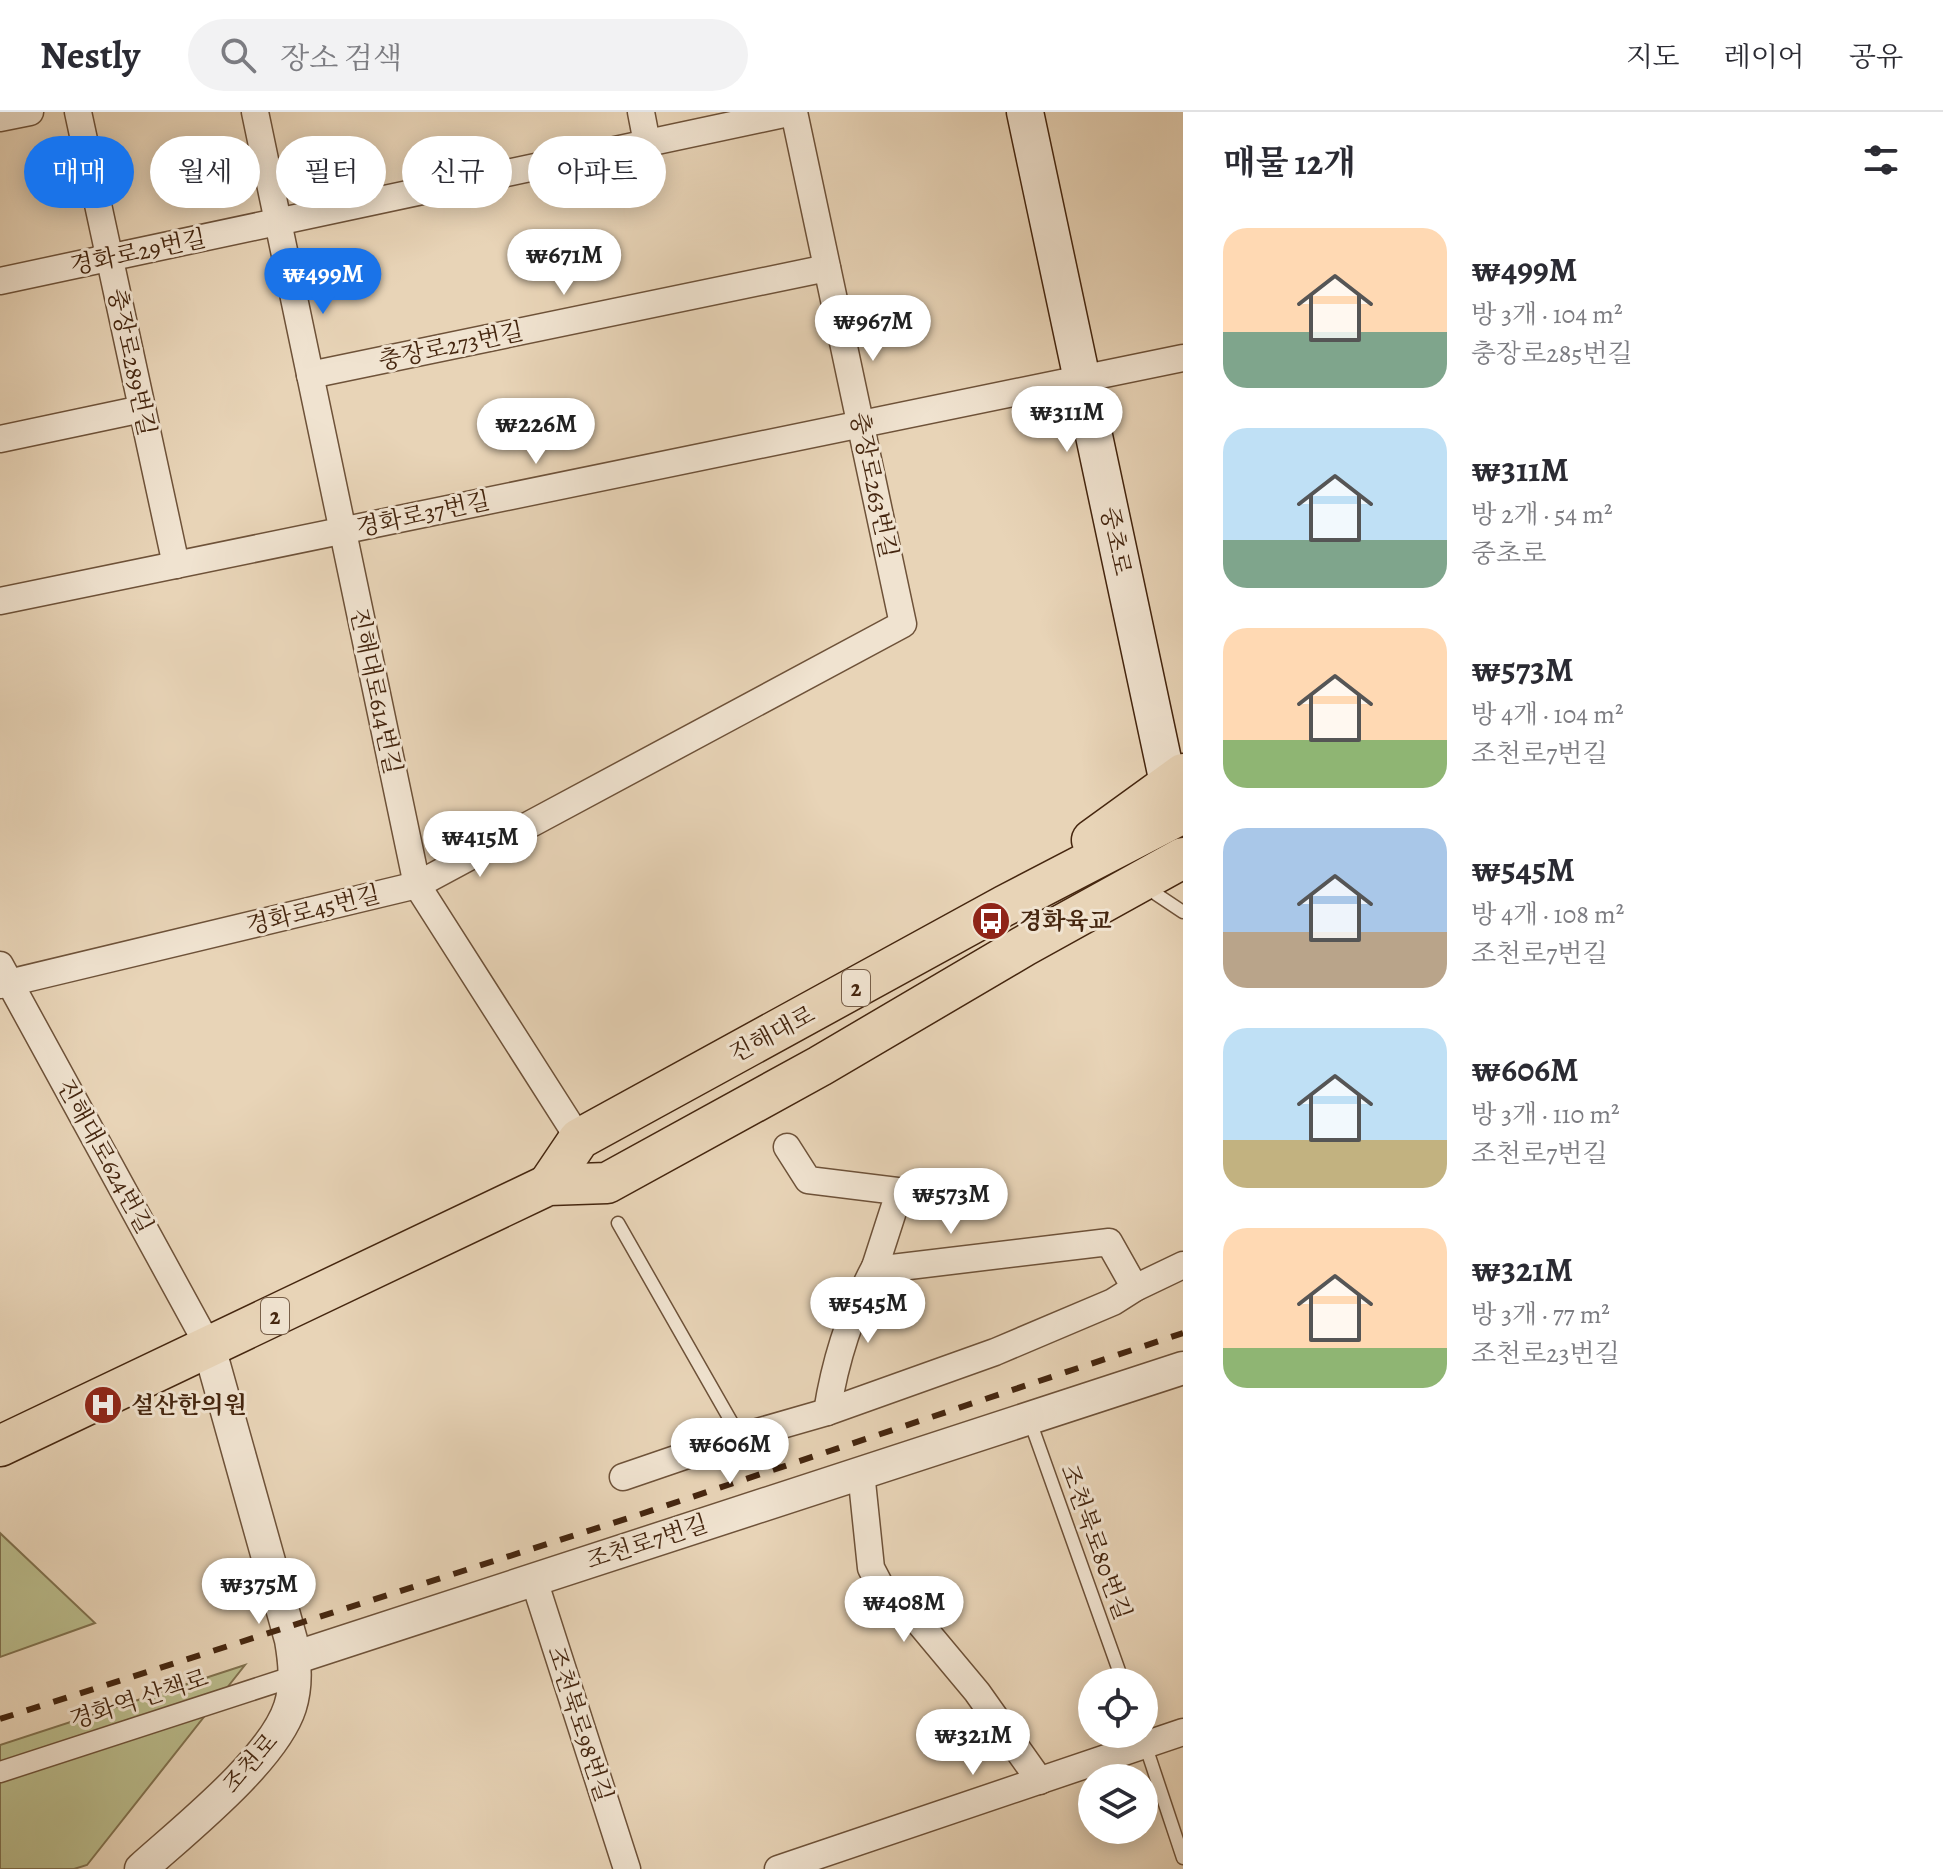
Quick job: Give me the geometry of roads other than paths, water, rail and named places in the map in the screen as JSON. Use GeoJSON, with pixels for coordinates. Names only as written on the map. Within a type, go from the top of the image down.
{"type":"FeatureCollection","features":[{"type":"Feature","properties":{"kind":"main road","name":"중초로"},"geometry":{"type":"LineString","coordinates":[[1025,112],[1082,379],[1178,790]]}},
{"type":"Feature","properties":{"kind":"main road","name":"진해대로"},"geometry":{"type":"LineString","coordinates":[[548,1185],[579,1139],[1004,906],[1178,790]]}},
{"type":"Feature","properties":{"kind":"main road","name":"진해대로"},"geometry":{"type":"LineString","coordinates":[[0,1446],[548,1185],[607,1183],[820,1066],[1092,907],[1183,858]]}},
{"type":"Feature","properties":{"kind":"main road"},"geometry":{"type":"LineString","coordinates":[[1092,907],[1174,897]]}},
{"type":"Feature","properties":{"kind":"street"},"geometry":{"type":"LineString","coordinates":[[0,118],[30,112]]}},
{"type":"Feature","properties":{"kind":"street","name":"충장로289번길"},"geometry":{"type":"LineString","coordinates":[[78,112],[176,565]]}},
{"type":"Feature","properties":{"kind":"street","name":"진해대로614번길"},"geometry":{"type":"LineString","coordinates":[[255,112],[417,885],[579,1139]]}},
{"type":"Feature","properties":{"kind":"street"},"geometry":{"type":"LineString","coordinates":[[641,112],[646,136]]}},
{"type":"Feature","properties":{"kind":"street","name":"경화로29번길"},"geometry":{"type":"LineString","coordinates":[[666,139],[794,112]]}},
{"type":"Feature","properties":{"kind":"street","name":"충장로263번길"},"geometry":{"type":"LineString","coordinates":[[794,112],[903,624]]}},
{"type":"Feature","properties":{"kind":"street","name":"경화로29번길"},"geometry":{"type":"LineString","coordinates":[[0,281],[528,168]]}},
{"type":"Feature","properties":{"kind":"street","name":"충장로273번길"},"geometry":{"type":"LineString","coordinates":[[310,375],[827,268]]}},
{"type":"Feature","properties":{"kind":"street","name":"경화로37번길"},"geometry":{"type":"LineString","coordinates":[[0,601],[1183,358]]}},
{"type":"Feature","properties":{"kind":"street"},"geometry":{"type":"LineString","coordinates":[[0,439],[142,409]]}},
{"type":"Feature","properties":{"kind":"street","name":"경화로45번길"},"geometry":{"type":"LineString","coordinates":[[3,978],[417,885],[903,624]]}},
{"type":"Feature","properties":{"kind":"street","name":"진해대로624번길"},"geometry":{"type":"LineString","coordinates":[[3,978],[209,1347]]}},
{"type":"Feature","properties":{"kind":"street"},"geometry":{"type":"LineString","coordinates":[[787,1147],[808,1180],[897,1191],[875,1267],[861,1292],[846,1333],[833,1376],[827,1412]]}},
{"type":"Feature","properties":{"kind":"street"},"geometry":{"type":"LineString","coordinates":[[875,1267],[892,1268],[1109,1242],[1135,1288]]}},
{"type":"Feature","properties":{"kind":"street"},"geometry":{"type":"LineString","coordinates":[[623,1477],[740,1437],[827,1412],[1040,1334],[1113,1302],[1183,1265]]}},
{"type":"Feature","properties":{"kind":"street","name":"조천로"},"geometry":{"type":"LineString","coordinates":[[141,1869],[226,1793],[278,1734],[289,1709],[294,1667],[282,1605],[209,1347]]}},
{"type":"Feature","properties":{"kind":"street","name":"조천로7번길"},"geometry":{"type":"LineString","coordinates":[[294,1667],[534,1580],[1183,1368]]}},
{"type":"Feature","properties":{"kind":"street"},"geometry":{"type":"LineString","coordinates":[[861,1472],[871,1568],[883,1591],[911,1613],[967,1680],[1040,1781]]}},
{"type":"Feature","properties":{"kind":"street","name":"조천북로98번길"},"geometry":{"type":"LineString","coordinates":[[534,1580],[627,1869]]}},
{"type":"Feature","properties":{"kind":"street","name":"경화역 산책로"},"geometry":{"type":"LineString","coordinates":[[0,1772],[294,1667]]}},
{"type":"Feature","properties":{"kind":"street"},"geometry":{"type":"LineString","coordinates":[[1158,1737],[1183,1732]]}},
{"type":"Feature","properties":{"kind":"street"},"geometry":{"type":"LineString","coordinates":[[778,1869],[1040,1781],[1123,1748]]}},
{"type":"Feature","properties":{"kind":"lane"},"geometry":{"type":"LineString","coordinates":[[618,1223],[740,1437]]}},
{"type":"Feature","properties":{"kind":"lane","name":"조천북로80번길"},"geometry":{"type":"LineString","coordinates":[[1028,1417],[1118,1668]]}},
{"type":"Feature","properties":{"kind":"lane"},"geometry":{"type":"LineString","coordinates":[[1146,1748],[1183,1858]]}},
{"type":"Feature","properties":{"kind":"railway"},"geometry":{"type":"LineString","coordinates":[[0,1719],[641,1514],[1183,1333]]}},
{"type":"Feature","properties":{"kind":"place","name":"경화육교"},"geometry":{"type":"Point","coordinates":[991,921]}},
{"type":"Feature","properties":{"kind":"place","name":"설산한의원"},"geometry":{"type":"Point","coordinates":[103,1405]}}]}
